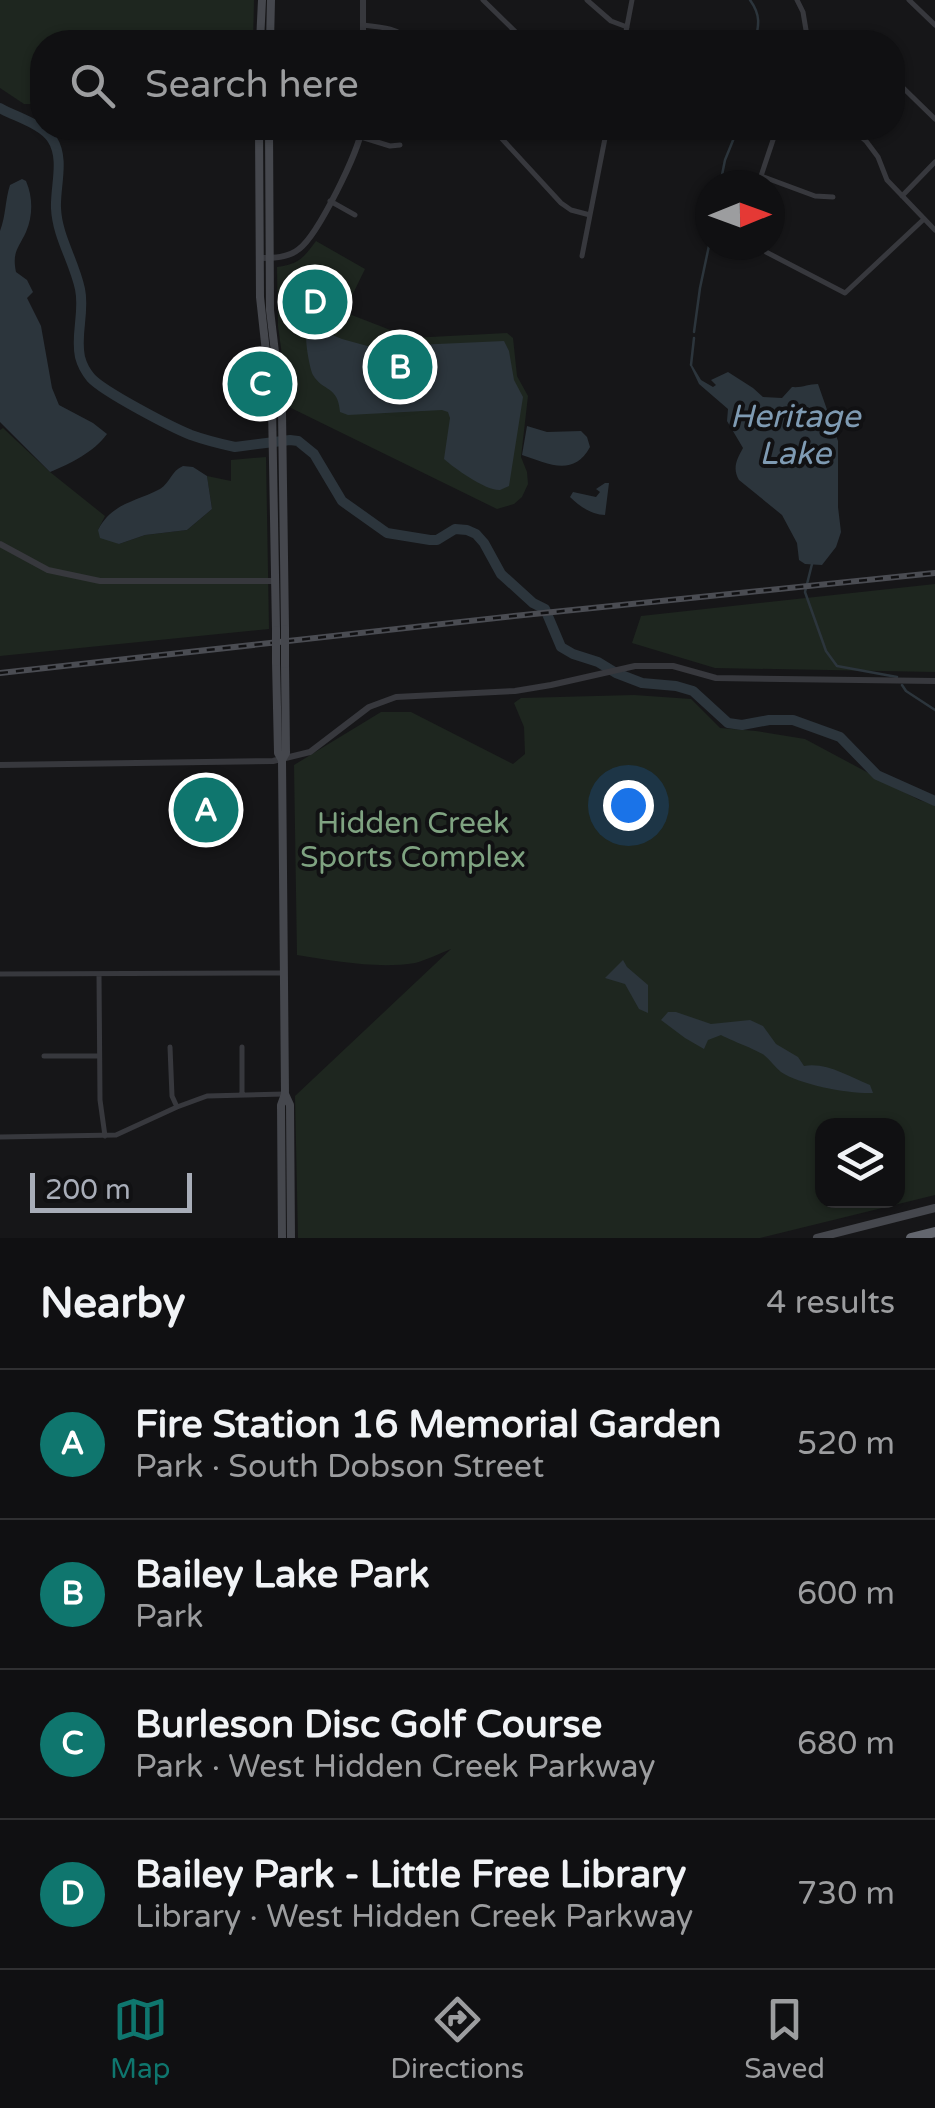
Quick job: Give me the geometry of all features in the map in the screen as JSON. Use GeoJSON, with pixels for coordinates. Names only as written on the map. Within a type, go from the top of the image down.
{"type":"FeatureCollection","features":[{"type":"Feature","properties":{"kind":"highway"},"geometry":{"type":"LineString","coordinates":[[910,1238],[935,1232]]}},
{"type":"Feature","properties":{"kind":"main road"},"geometry":{"type":"LineString","coordinates":[[261,30],[262,0]]}},
{"type":"Feature","properties":{"kind":"main road"},"geometry":{"type":"LineString","coordinates":[[270,30],[271,0]]}},
{"type":"Feature","properties":{"kind":"main road"},"geometry":{"type":"LineString","coordinates":[[260,140],[265,258]]}},
{"type":"Feature","properties":{"kind":"main road"},"geometry":{"type":"LineString","coordinates":[[269,140],[261,316],[272,364],[286,754],[282,760],[285,1094],[281,1105],[280,1238]]}},
{"type":"Feature","properties":{"kind":"main road"},"geometry":{"type":"LineString","coordinates":[[285,1094],[290,1106],[292,1238]]}},
{"type":"Feature","properties":{"kind":"main road"},"geometry":{"type":"LineString","coordinates":[[817,1238],[935,1208]]}},
{"type":"Feature","properties":{"kind":"street"},"geometry":{"type":"LineString","coordinates":[[363,0],[363,30]]}},
{"type":"Feature","properties":{"kind":"street"},"geometry":{"type":"LineString","coordinates":[[483,0],[514,30]]}},
{"type":"Feature","properties":{"kind":"street"},"geometry":{"type":"LineString","coordinates":[[586,0],[611,21],[627,27]]}},
{"type":"Feature","properties":{"kind":"street"},"geometry":{"type":"LineString","coordinates":[[626,30],[632,0]]}},
{"type":"Feature","properties":{"kind":"street"},"geometry":{"type":"LineString","coordinates":[[797,0],[806,30]]}},
{"type":"Feature","properties":{"kind":"street"},"geometry":{"type":"LineString","coordinates":[[913,1],[935,25]]}},
{"type":"Feature","properties":{"kind":"street"},"geometry":{"type":"LineString","coordinates":[[363,25],[394,30]]}},
{"type":"Feature","properties":{"kind":"street"},"geometry":{"type":"LineString","coordinates":[[905,90],[935,119]]}},
{"type":"Feature","properties":{"kind":"street"},"geometry":{"type":"LineString","coordinates":[[265,258],[290,254],[311,236],[350,165],[359,140]]}},
{"type":"Feature","properties":{"kind":"street"},"geometry":{"type":"LineString","coordinates":[[376,140],[400,145]]}},
{"type":"Feature","properties":{"kind":"street"},"geometry":{"type":"LineString","coordinates":[[503,140],[561,203],[590,215]]}},
{"type":"Feature","properties":{"kind":"street"},"geometry":{"type":"LineString","coordinates":[[582,256],[605,140]]}},
{"type":"Feature","properties":{"kind":"street"},"geometry":{"type":"LineString","coordinates":[[773,140],[761,176],[815,196],[833,198]]}},
{"type":"Feature","properties":{"kind":"street"},"geometry":{"type":"LineString","coordinates":[[865,140],[878,157],[887,180],[935,230]]}},
{"type":"Feature","properties":{"kind":"street"},"geometry":{"type":"LineString","coordinates":[[902,196],[935,162]]}},
{"type":"Feature","properties":{"kind":"street"},"geometry":{"type":"LineString","coordinates":[[330,202],[355,215]]}},
{"type":"Feature","properties":{"kind":"street"},"geometry":{"type":"LineString","coordinates":[[781,260],[845,293],[924,219]]}},
{"type":"Feature","properties":{"kind":"street"},"geometry":{"type":"LineString","coordinates":[[0,544],[48,570],[100,581],[279,581]]}},
{"type":"Feature","properties":{"kind":"street"},"geometry":{"type":"LineString","coordinates":[[0,765],[282,760],[310,752],[369,706],[396,697],[515,691],[655,664],[716,678],[935,681]]}},
{"type":"Feature","properties":{"kind":"street"},"geometry":{"type":"LineString","coordinates":[[0,974],[284,973]]}},
{"type":"Feature","properties":{"kind":"street"},"geometry":{"type":"LineString","coordinates":[[99,974],[100,1100],[105,1136]]}},
{"type":"Feature","properties":{"kind":"street"},"geometry":{"type":"LineString","coordinates":[[170,1047],[171,1088],[177,1107]]}},
{"type":"Feature","properties":{"kind":"street"},"geometry":{"type":"LineString","coordinates":[[242,1047],[242,1095]]}},
{"type":"Feature","properties":{"kind":"street"},"geometry":{"type":"LineString","coordinates":[[44,1056],[100,1056]]}},
{"type":"Feature","properties":{"kind":"street"},"geometry":{"type":"LineString","coordinates":[[0,1137],[105,1136],[130,1130],[207,1096],[285,1094]]}},
{"type":"Feature","properties":{"kind":"green space"},"geometry":{"type":"Polygon","coordinates":[[[0,0],[254,0],[253,30],[30,30],[30,104],[0,88],[0,0]]]}},
{"type":"Feature","properties":{"kind":"green space"},"geometry":{"type":"Polygon","coordinates":[[[316,241],[365,269],[344,312],[411,338],[507,333],[513,338],[517,376],[528,396],[521,457],[528,484],[514,504],[497,509],[289,407],[278,326],[277,267],[300,260],[316,241]]]}},
{"type":"Feature","properties":{"kind":"green space"},"geometry":{"type":"Polygon","coordinates":[[[3,428],[105,516],[98,530],[119,544],[145,535],[187,530],[212,509],[207,476],[231,481],[231,460],[266,457],[269,629],[0,656],[3,428]]]}},
{"type":"Feature","properties":{"kind":"green space"},"geometry":{"type":"Polygon","coordinates":[[[935,584],[935,672],[715,668],[632,643],[641,616],[935,584]]]}},
{"type":"Feature","properties":{"kind":"green space","name":"Hidden Creek Sports Complex"},"geometry":{"type":"Polygon","coordinates":[[[634,695],[691,699],[720,728],[805,739],[935,805],[935,1195],[905,1202],[905,1118],[815,1118],[815,1208],[882,1208],[760,1238],[298,1238],[295,1096],[451,949],[401,965],[356,964],[297,955],[294,765],[381,712],[411,712],[513,764],[525,754],[524,727],[514,703],[521,698],[634,695]]]}},
{"type":"Feature","properties":{"kind":"water"},"geometry":{"type":"Polygon","coordinates":[[[22,179],[28,187],[31,213],[16,251],[16,272],[27,280],[33,292],[27,298],[41,326],[52,388],[59,405],[107,434],[89,452],[50,472],[0,422],[0,231],[10,185],[22,179]]]}},
{"type":"Feature","properties":{"kind":"water"},"geometry":{"type":"Polygon","coordinates":[[[313,327],[371,347],[504,341],[514,380],[523,397],[509,486],[500,490],[487,487],[444,459],[448,412],[340,412],[336,397],[312,372],[306,336],[313,327]]]}},
{"type":"Feature","properties":{"kind":"water","name":"Heritage Lake"},"geometry":{"type":"Polygon","coordinates":[[[690,365],[701,380],[713,387],[716,385],[711,380],[728,372],[763,397],[782,398],[792,387],[818,384],[838,441],[841,532],[836,547],[822,565],[799,560],[797,543],[782,515],[739,480],[737,460],[743,448],[727,421],[728,409],[699,384],[690,365]]]}},
{"type":"Feature","properties":{"kind":"water"},"geometry":{"type":"Polygon","coordinates":[[[527,426],[547,432],[581,431],[590,447],[583,457],[568,465],[522,455],[527,426]]]}},
{"type":"Feature","properties":{"kind":"water"},"geometry":{"type":"Polygon","coordinates":[[[183,466],[207,476],[212,509],[187,530],[145,535],[119,544],[100,538],[98,530],[110,514],[160,489],[183,466]]]}},
{"type":"Feature","properties":{"kind":"water"},"geometry":{"type":"Polygon","coordinates":[[[609,483],[605,515],[586,509],[570,497],[573,492],[596,497],[600,492],[596,489],[609,483]]]}},
{"type":"Feature","properties":{"kind":"water"},"geometry":{"type":"Polygon","coordinates":[[[623,960],[648,985],[648,1013],[639,1009],[625,984],[605,978],[623,960]]]}},
{"type":"Feature","properties":{"kind":"water"},"geometry":{"type":"Polygon","coordinates":[[[668,1012],[711,1024],[750,1020],[763,1026],[776,1044],[798,1057],[804,1066],[838,1071],[870,1085],[873,1093],[800,1081],[781,1072],[760,1053],[721,1035],[708,1040],[704,1049],[661,1020],[668,1012]]]}},
{"type":"Feature","properties":{"kind":"waterway"},"geometry":{"type":"LineString","coordinates":[[750,0],[756,10],[757,30]]}},
{"type":"Feature","properties":{"kind":"waterway"},"geometry":{"type":"LineString","coordinates":[[0,108],[30,122]]}},
{"type":"Feature","properties":{"kind":"waterway"},"geometry":{"type":"LineString","coordinates":[[52,140],[59,164],[57,218],[81,298],[80,357],[87,373],[98,384],[154,417],[207,440],[235,447],[298,441],[314,454],[342,501],[387,533],[430,540],[455,529],[476,534],[501,574],[545,609],[561,647],[573,654],[642,683],[693,691],[728,723],[793,720],[840,737],[877,775],[935,801]]}},
{"type":"Feature","properties":{"kind":"waterway"},"geometry":{"type":"LineString","coordinates":[[723,170],[733,140]]}},
{"type":"Feature","properties":{"kind":"waterway"},"geometry":{"type":"LineString","coordinates":[[694,332],[706,260]]}},
{"type":"Feature","properties":{"kind":"waterway"},"geometry":{"type":"LineString","coordinates":[[691,365],[694,338]]}},
{"type":"Feature","properties":{"kind":"waterway"},"geometry":{"type":"LineString","coordinates":[[812,564],[805,592],[826,651],[837,666],[897,677]]}},
{"type":"Feature","properties":{"kind":"waterway"},"geometry":{"type":"LineString","coordinates":[[902,685],[935,710]]}},
{"type":"Feature","properties":{"kind":"railway"},"geometry":{"type":"LineString","coordinates":[[0,673],[935,573]]}},
{"type":"Feature","properties":{"kind":"place","name":"Bailey Park - Little Free Library"},"geometry":{"type":"Point","coordinates":[315,302]}},
{"type":"Feature","properties":{"kind":"place","name":"Bailey Lake Park"},"geometry":{"type":"Point","coordinates":[400,367]}},
{"type":"Feature","properties":{"kind":"place","name":"Burleson Disc Golf Course"},"geometry":{"type":"Point","coordinates":[260,384]}},
{"type":"Feature","properties":{"kind":"place","name":"Fire Station 16 Memorial Garden"},"geometry":{"type":"Point","coordinates":[206,810]}}]}
